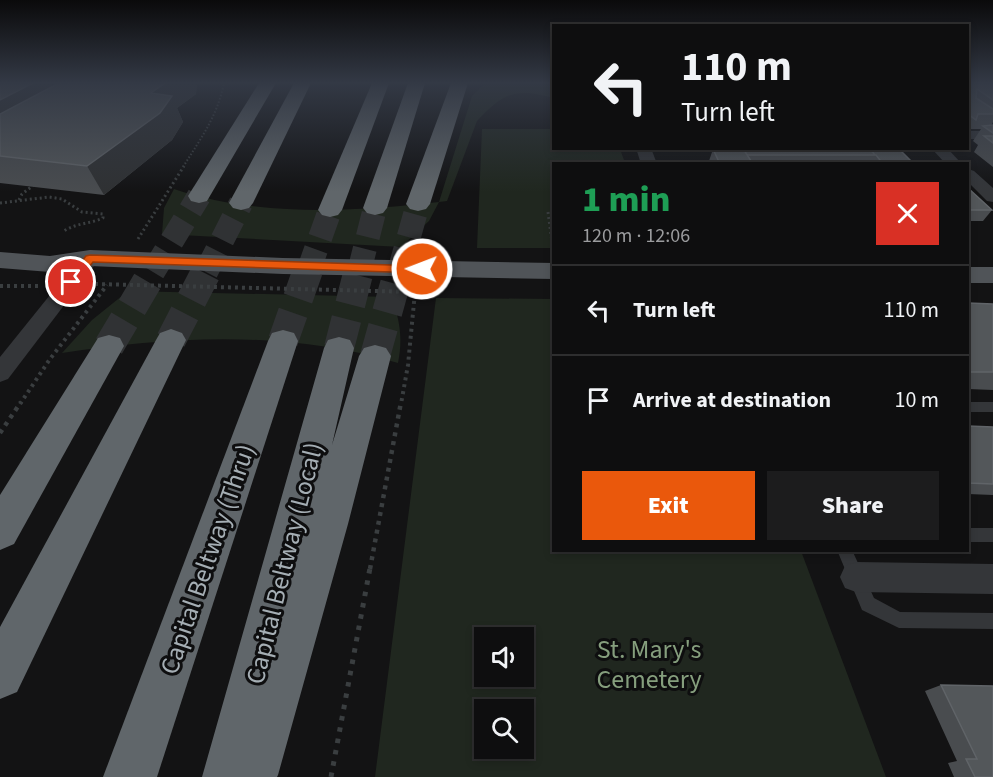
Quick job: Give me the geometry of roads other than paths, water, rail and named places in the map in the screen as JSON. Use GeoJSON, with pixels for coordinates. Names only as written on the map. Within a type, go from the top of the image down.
{"type":"FeatureCollection","features":[{"type":"Feature","properties":{"kind":"highway"},"geometry":{"type":"LineString","coordinates":[[231,119],[199,196],[246,119]]}},
{"type":"Feature","properties":{"kind":"highway"},"geometry":{"type":"LineString","coordinates":[[241,203],[284,119]]}},
{"type":"Feature","properties":{"kind":"highway"},"geometry":{"type":"LineString","coordinates":[[330,210],[366,119]]}},
{"type":"Feature","properties":{"kind":"highway"},"geometry":{"type":"LineString","coordinates":[[375,208],[405,119]]}},
{"type":"Feature","properties":{"kind":"highway"},"geometry":{"type":"LineString","coordinates":[[418,204],[448,119]]}},
{"type":"Feature","properties":{"kind":"highway"},"geometry":{"type":"LineString","coordinates":[[0,675],[171,340]]}},
{"type":"Feature","properties":{"kind":"highway","name":"Capital Beltway (Thru)"},"geometry":{"type":"LineString","coordinates":[[130,777],[283,341]]}},
{"type":"Feature","properties":{"kind":"highway"},"geometry":{"type":"LineString","coordinates":[[0,531],[109,346]]}},
{"type":"Feature","properties":{"kind":"highway","name":"Capital Beltway (Local)"},"geometry":{"type":"LineString","coordinates":[[229,777],[357,352],[328,524],[250,777]]}},
{"type":"Feature","properties":{"kind":"main road"},"geometry":{"type":"LineString","coordinates":[[0,237],[51,242],[74,247],[90,258]]}},
{"type":"Feature","properties":{"kind":"main road"},"geometry":{"type":"LineString","coordinates":[[0,260],[50,264],[90,258],[272,266],[552,271]]}},
{"type":"Feature","properties":{"kind":"main road"},"geometry":{"type":"LineString","coordinates":[[969,275],[993,275]]}},
{"type":"Feature","properties":{"kind":"street"},"geometry":{"type":"LineString","coordinates":[[969,135],[993,135]]}},
{"type":"Feature","properties":{"kind":"street"},"geometry":{"type":"LineString","coordinates":[[940,150],[954,162]]}},
{"type":"Feature","properties":{"kind":"street"},"geometry":{"type":"LineString","coordinates":[[969,175],[992,194]]}},
{"type":"Feature","properties":{"kind":"street"},"geometry":{"type":"LineString","coordinates":[[0,373],[90,258]]}},
{"type":"Feature","properties":{"kind":"street"},"geometry":{"type":"LineString","coordinates":[[850,564],[993,579]]}},
{"type":"Feature","properties":{"kind":"lane"},"geometry":{"type":"LineString","coordinates":[[969,407],[993,407]]}},
{"type":"Feature","properties":{"kind":"lane"},"geometry":{"type":"LineString","coordinates":[[969,535],[993,536]]}},
{"type":"Feature","properties":{"kind":"lane"},"geometry":{"type":"LineString","coordinates":[[850,564],[868,604],[899,620],[993,621]]}},
{"type":"Feature","properties":{"kind":"tunnel"},"geometry":{"type":"LineString","coordinates":[[153,272],[199,196]]}},
{"type":"Feature","properties":{"kind":"tunnel"},"geometry":{"type":"LineString","coordinates":[[206,272],[241,203]]}},
{"type":"Feature","properties":{"kind":"tunnel"},"geometry":{"type":"LineString","coordinates":[[399,272],[418,204]]}},
{"type":"Feature","properties":{"kind":"tunnel"},"geometry":{"type":"LineString","coordinates":[[359,272],[375,208]]}},
{"type":"Feature","properties":{"kind":"tunnel"},"geometry":{"type":"LineString","coordinates":[[308,272],[330,210]]}},
{"type":"Feature","properties":{"kind":"tunnel"},"geometry":{"type":"LineString","coordinates":[[109,346],[154,270]]}},
{"type":"Feature","properties":{"kind":"tunnel"},"geometry":{"type":"LineString","coordinates":[[171,340],[207,270]]}},
{"type":"Feature","properties":{"kind":"tunnel"},"geometry":{"type":"LineString","coordinates":[[283,341],[308,270]]}},
{"type":"Feature","properties":{"kind":"tunnel"},"geometry":{"type":"LineString","coordinates":[[339,348],[359,270]]}},
{"type":"Feature","properties":{"kind":"tunnel"},"geometry":{"type":"LineString","coordinates":[[375,356],[399,270]]}},
{"type":"Feature","properties":{"kind":"park label","name":"St. Mary's Cemetery"},"geometry":{"type":"Point","coordinates":[649,664]}}]}
